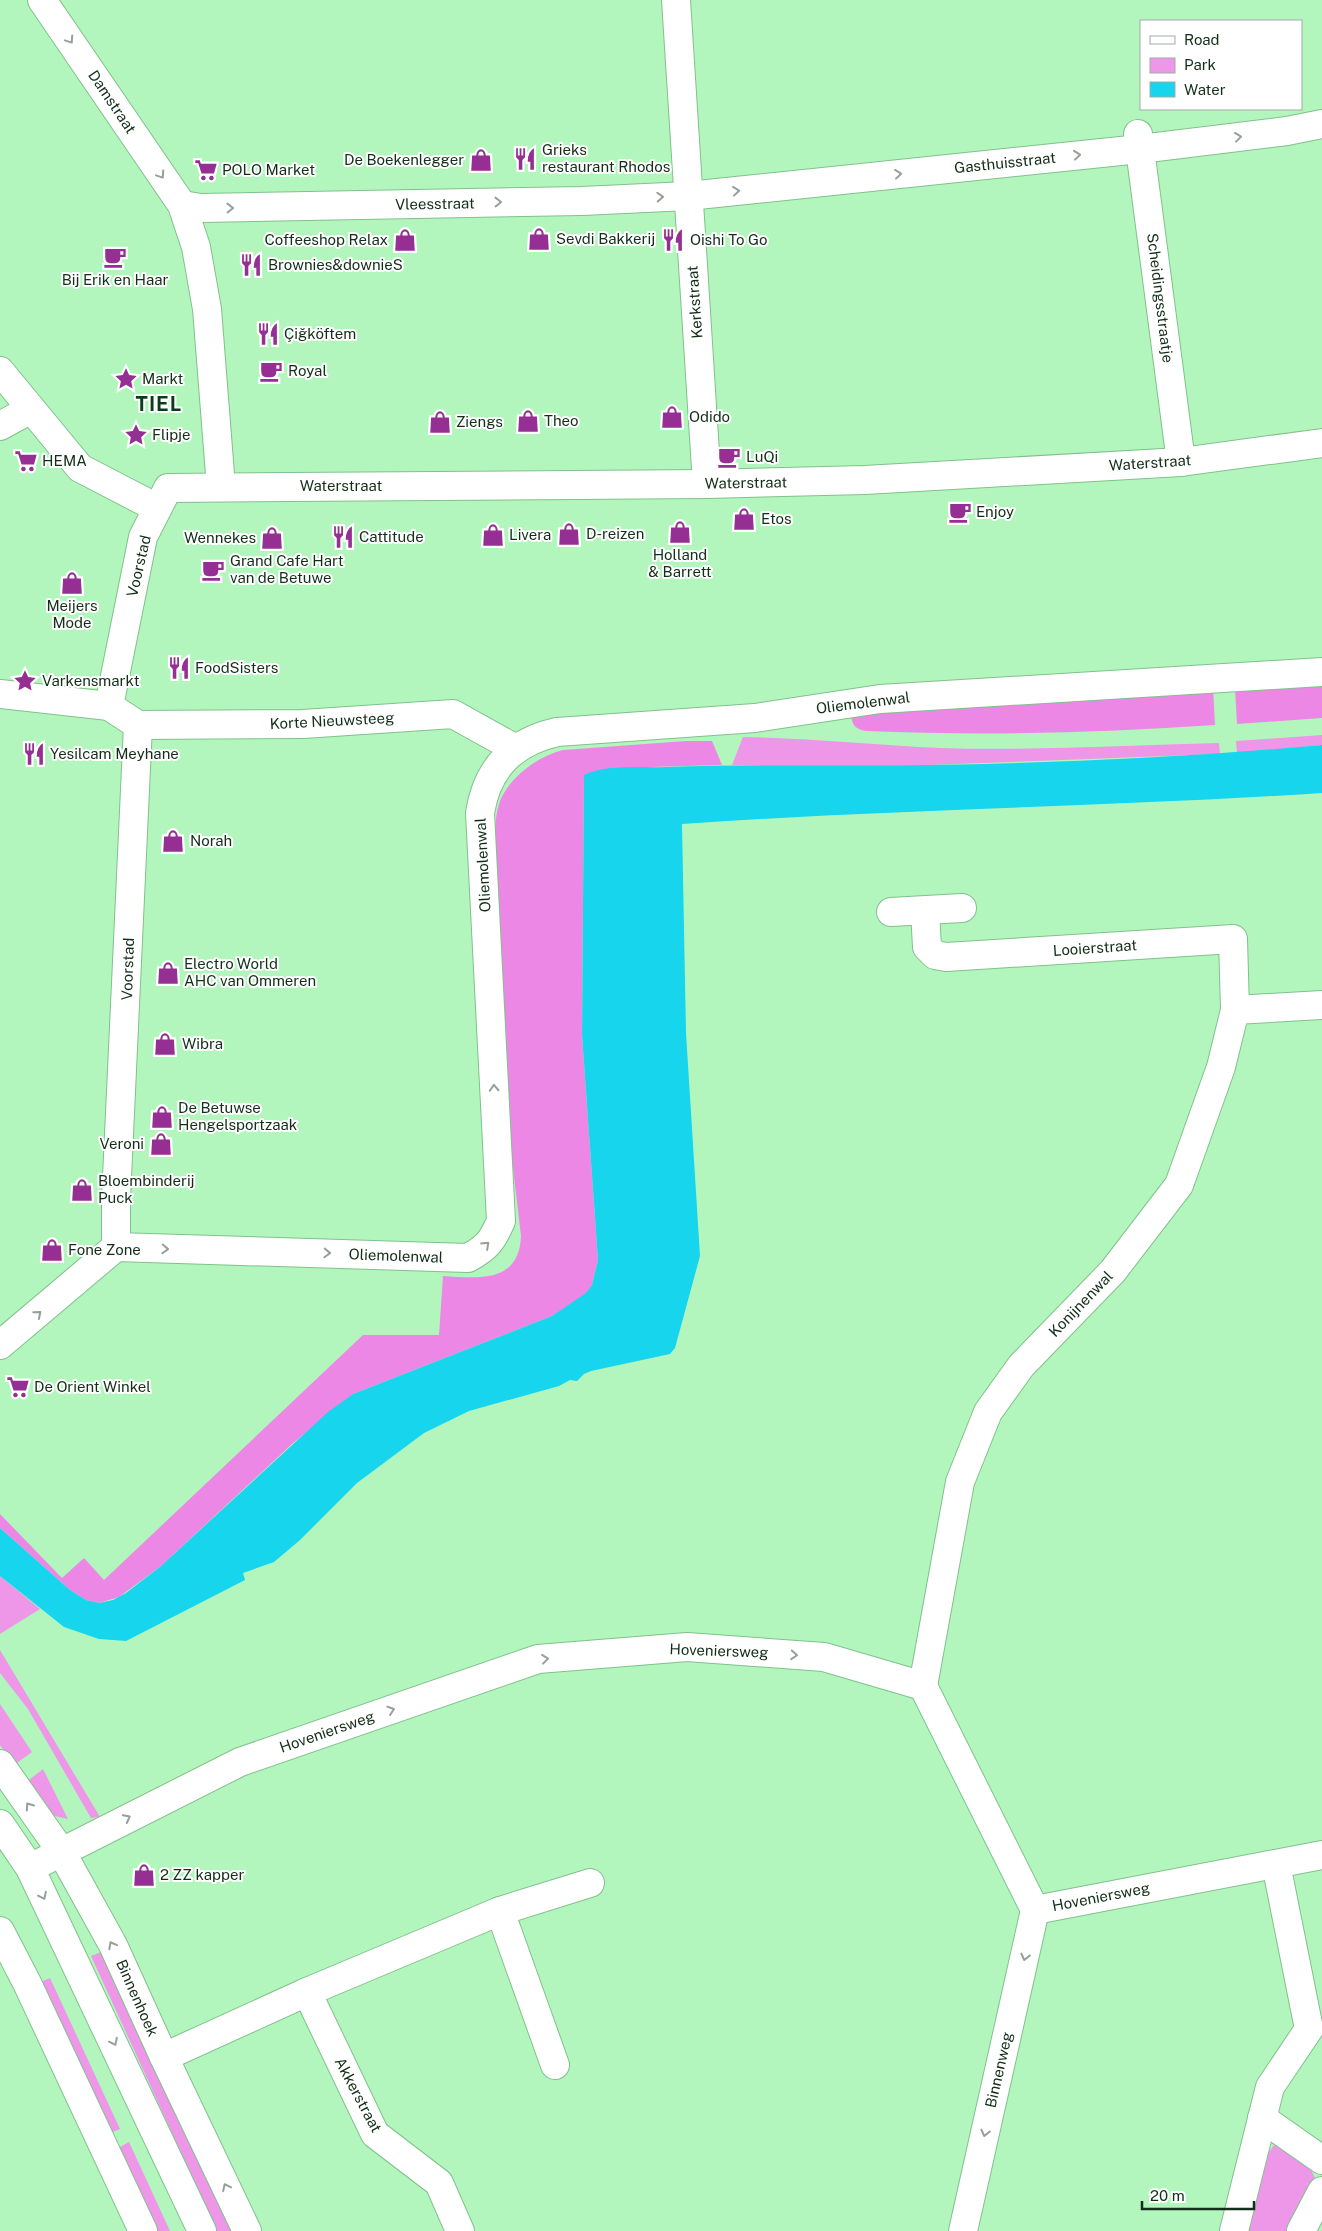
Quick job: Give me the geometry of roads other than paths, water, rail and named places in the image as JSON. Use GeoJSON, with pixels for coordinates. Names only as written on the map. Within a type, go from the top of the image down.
{"type":"FeatureCollection","features":[{"type":"Feature","properties":{"kind":"street","name":"Damstraat"},"geometry":{"type":"LineString","coordinates":[[42,0],[182,205]]}},
{"type":"Feature","properties":{"kind":"street","name":"Kerkstraat"},"geometry":{"type":"LineString","coordinates":[[676,0],[707,484]]}},
{"type":"Feature","properties":{"kind":"street","name":"Gasthuisstraat"},"geometry":{"type":"LineString","coordinates":[[688,196],[1139,141],[1287,131],[1322,124]]}},
{"type":"Feature","properties":{"kind":"street","name":"Scheidingsstraatje"},"geometry":{"type":"LineString","coordinates":[[1139,141],[1181,462]]}},
{"type":"Feature","properties":{"kind":"street","name":"Vleesstraat"},"geometry":{"type":"LineString","coordinates":[[182,205],[201,208],[327,207],[582,201],[688,196]]}},
{"type":"Feature","properties":{"kind":"street"},"geometry":{"type":"LineString","coordinates":[[182,205],[196,248],[207,309],[221,487]]}},
{"type":"Feature","properties":{"kind":"street"},"geometry":{"type":"LineString","coordinates":[[0,371],[80,468],[163,498]]}},
{"type":"Feature","properties":{"kind":"street"},"geometry":{"type":"LineString","coordinates":[[0,426],[31,408]]}},
{"type":"Feature","properties":{"kind":"street","name":"Waterstraat"},"geometry":{"type":"LineString","coordinates":[[163,498],[221,487],[707,484],[866,480],[1181,462],[1322,442]]}},
{"type":"Feature","properties":{"kind":"street","name":"Voorstad"},"geometry":{"type":"LineString","coordinates":[[109,706],[144,537],[163,498]]}},
{"type":"Feature","properties":{"kind":"street","name":"Oliemolenwal"},"geometry":{"type":"LineString","coordinates":[[116,1247],[468,1258],[485,1248],[493,1238],[501,1221],[480,813],[485,792],[493,773],[516,749],[537,738],[557,732],[755,718],[880,699],[1322,672]]}},
{"type":"Feature","properties":{"kind":"street"},"geometry":{"type":"LineString","coordinates":[[0,694],[109,706],[138,725]]}},
{"type":"Feature","properties":{"kind":"street","name":"Korte Nieuwsteeg"},"geometry":{"type":"LineString","coordinates":[[138,725],[303,724],[453,714],[516,749]]}},
{"type":"Feature","properties":{"kind":"street","name":"Voorstad"},"geometry":{"type":"LineString","coordinates":[[116,1247],[116,1199],[138,725]]}},
{"type":"Feature","properties":{"kind":"street"},"geometry":{"type":"LineString","coordinates":[[891,912],[962,908]]}},
{"type":"Feature","properties":{"kind":"street","name":"Looierstraat"},"geometry":{"type":"LineString","coordinates":[[926,911],[927,948],[935,955],[946,957],[1233,939],[1235,1010]]}},
{"type":"Feature","properties":{"kind":"street"},"geometry":{"type":"LineString","coordinates":[[1235,1010],[1322,1005]]}},
{"type":"Feature","properties":{"kind":"street","name":"Konijnenwal"},"geometry":{"type":"LineString","coordinates":[[922,1686],[960,1482],[988,1412],[1021,1366],[1113,1271],[1179,1185],[1221,1067],[1235,1010]]}},
{"type":"Feature","properties":{"kind":"street"},"geometry":{"type":"LineString","coordinates":[[0,1345],[116,1247]]}},
{"type":"Feature","properties":{"kind":"street","name":"Hoveniersweg"},"geometry":{"type":"LineString","coordinates":[[30,1868],[72,1845],[240,1762],[538,1659],[687,1647],[824,1657],[922,1686],[1036,1910],[1322,1855]]}},
{"type":"Feature","properties":{"kind":"street","name":"Binnenhoek"},"geometry":{"type":"LineString","coordinates":[[3,1774],[72,1845],[113,1945],[164,2058],[247,2231]]}},
{"type":"Feature","properties":{"kind":"street"},"geometry":{"type":"LineString","coordinates":[[0,1824],[30,1868],[202,2231]]}},
{"type":"Feature","properties":{"kind":"street"},"geometry":{"type":"LineString","coordinates":[[1234,2231],[1270,2087],[1309,2029],[1276,1864]]}},
{"type":"Feature","properties":{"kind":"street"},"geometry":{"type":"LineString","coordinates":[[164,2058],[307,1992],[500,1912],[590,1883]]}},
{"type":"Feature","properties":{"kind":"street","name":"Binnenweg"},"geometry":{"type":"LineString","coordinates":[[963,2231],[1036,1910]]}},
{"type":"Feature","properties":{"kind":"street"},"geometry":{"type":"LineString","coordinates":[[500,1912],[555,2066]]}},
{"type":"Feature","properties":{"kind":"street"},"geometry":{"type":"LineString","coordinates":[[0,1931],[27,1983],[143,2231]]}},
{"type":"Feature","properties":{"kind":"street","name":"Akkerstraat"},"geometry":{"type":"LineString","coordinates":[[307,1992],[375,2134],[439,2183],[460,2231]]}},
{"type":"Feature","properties":{"kind":"street"},"geometry":{"type":"LineString","coordinates":[[1262,2118],[1322,2160]]}},
{"type":"Feature","properties":{"kind":"street"},"geometry":{"type":"LineString","coordinates":[[1301,2231],[1322,2192]]}},
{"type":"Feature","properties":{"kind":"water"},"geometry":{"type":"Polygon","coordinates":[[[1322,745],[1322,793],[682,824],[686,1033],[700,1256],[675,1348],[670,1354],[591,1371],[584,1374],[577,1381],[570,1380],[559,1386],[469,1411],[424,1433],[357,1483],[300,1540],[274,1562],[243,1573],[245,1580],[126,1641],[99,1639],[64,1627],[0,1576],[0,1528],[70,1590],[86,1600],[99,1603],[113,1600],[126,1593],[161,1566],[328,1412],[353,1394],[552,1316],[586,1293],[592,1285],[598,1260],[582,1035],[584,775],[603,769],[624,767],[1028,763],[1175,756],[1322,745]]]}},
{"type":"Feature","properties":{"kind":"place","name":"Grieks restaurant Rhodos"},"geometry":{"type":"Point","coordinates":[525,159]}},
{"type":"Feature","properties":{"kind":"place","name":"De Boekenlegger"},"geometry":{"type":"Point","coordinates":[481,160]}},
{"type":"Feature","properties":{"kind":"place","name":"POLO Market"},"geometry":{"type":"Point","coordinates":[206,170]}},
{"type":"Feature","properties":{"kind":"place","name":"Sevdi Bakkerij"},"geometry":{"type":"Point","coordinates":[539,239]}},
{"type":"Feature","properties":{"kind":"place","name":"Coffeeshop Relax"},"geometry":{"type":"Point","coordinates":[405,240]}},
{"type":"Feature","properties":{"kind":"place","name":"Oishi To Go"},"geometry":{"type":"Point","coordinates":[673,240]}},
{"type":"Feature","properties":{"kind":"place","name":"Bij Erik en Haar"},"geometry":{"type":"Point","coordinates":[115,257]}},
{"type":"Feature","properties":{"kind":"place","name":"Brownies&downieS"},"geometry":{"type":"Point","coordinates":[251,265]}},
{"type":"Feature","properties":{"kind":"place","name":"Çiğköftem"},"geometry":{"type":"Point","coordinates":[268,334]}},
{"type":"Feature","properties":{"kind":"place","name":"Royal"},"geometry":{"type":"Point","coordinates":[271,371]}},
{"type":"Feature","properties":{"kind":"place","name":"Markt"},"geometry":{"type":"Point","coordinates":[126,379]}},
{"type":"Feature","properties":{"kind":"place","name":"Odido"},"geometry":{"type":"Point","coordinates":[672,417]}},
{"type":"Feature","properties":{"kind":"place","name":"Theo"},"geometry":{"type":"Point","coordinates":[528,421]}},
{"type":"Feature","properties":{"kind":"place","name":"Ziengs"},"geometry":{"type":"Point","coordinates":[440,422]}},
{"type":"Feature","properties":{"kind":"place","name":"Flipje"},"geometry":{"type":"Point","coordinates":[136,435]}},
{"type":"Feature","properties":{"kind":"place","name":"LuQi"},"geometry":{"type":"Point","coordinates":[729,457]}},
{"type":"Feature","properties":{"kind":"place","name":"HEMA"},"geometry":{"type":"Point","coordinates":[26,461]}},
{"type":"Feature","properties":{"kind":"place","name":"Enjoy"},"geometry":{"type":"Point","coordinates":[960,512]}},
{"type":"Feature","properties":{"kind":"place","name":"Etos"},"geometry":{"type":"Point","coordinates":[744,519]}},
{"type":"Feature","properties":{"kind":"place","name":"Holland & Barrett"},"geometry":{"type":"Point","coordinates":[680,532]}},
{"type":"Feature","properties":{"kind":"place","name":"D-reizen"},"geometry":{"type":"Point","coordinates":[569,534]}},
{"type":"Feature","properties":{"kind":"place","name":"Livera"},"geometry":{"type":"Point","coordinates":[493,535]}},
{"type":"Feature","properties":{"kind":"place","name":"Cattitude"},"geometry":{"type":"Point","coordinates":[343,537]}},
{"type":"Feature","properties":{"kind":"place","name":"Wennekes"},"geometry":{"type":"Point","coordinates":[272,538]}},
{"type":"Feature","properties":{"kind":"place","name":"Grand Cafe Hart van de Betuwe"},"geometry":{"type":"Point","coordinates":[213,570]}},
{"type":"Feature","properties":{"kind":"place","name":"Meijers Mode"},"geometry":{"type":"Point","coordinates":[72,583]}},
{"type":"Feature","properties":{"kind":"place","name":"FoodSisters"},"geometry":{"type":"Point","coordinates":[179,668]}},
{"type":"Feature","properties":{"kind":"place","name":"Varkensmarkt"},"geometry":{"type":"Point","coordinates":[25,681]}},
{"type":"Feature","properties":{"kind":"place","name":"Yesilcam Meyhane"},"geometry":{"type":"Point","coordinates":[34,754]}},
{"type":"Feature","properties":{"kind":"place","name":"Norah"},"geometry":{"type":"Point","coordinates":[173,841]}},
{"type":"Feature","properties":{"kind":"place","name":"Electro World AHC van Ommeren"},"geometry":{"type":"Point","coordinates":[168,973]}},
{"type":"Feature","properties":{"kind":"place","name":"Wibra"},"geometry":{"type":"Point","coordinates":[165,1044]}},
{"type":"Feature","properties":{"kind":"place","name":"De Betuwse Hengelsportzaak"},"geometry":{"type":"Point","coordinates":[162,1117]}},
{"type":"Feature","properties":{"kind":"place","name":"Veroni"},"geometry":{"type":"Point","coordinates":[161,1144]}},
{"type":"Feature","properties":{"kind":"place","name":"Bloembinderij Puck"},"geometry":{"type":"Point","coordinates":[82,1190]}},
{"type":"Feature","properties":{"kind":"place","name":"Fone Zone"},"geometry":{"type":"Point","coordinates":[52,1250]}},
{"type":"Feature","properties":{"kind":"place","name":"De Orient Winkel"},"geometry":{"type":"Point","coordinates":[18,1387]}},
{"type":"Feature","properties":{"kind":"place","name":"2 ZZ kapper"},"geometry":{"type":"Point","coordinates":[144,1875]}},
{"type":"Feature","properties":{"kind":"district","name":"TIEL"},"geometry":{"type":"Point","coordinates":[159,404]}}]}
